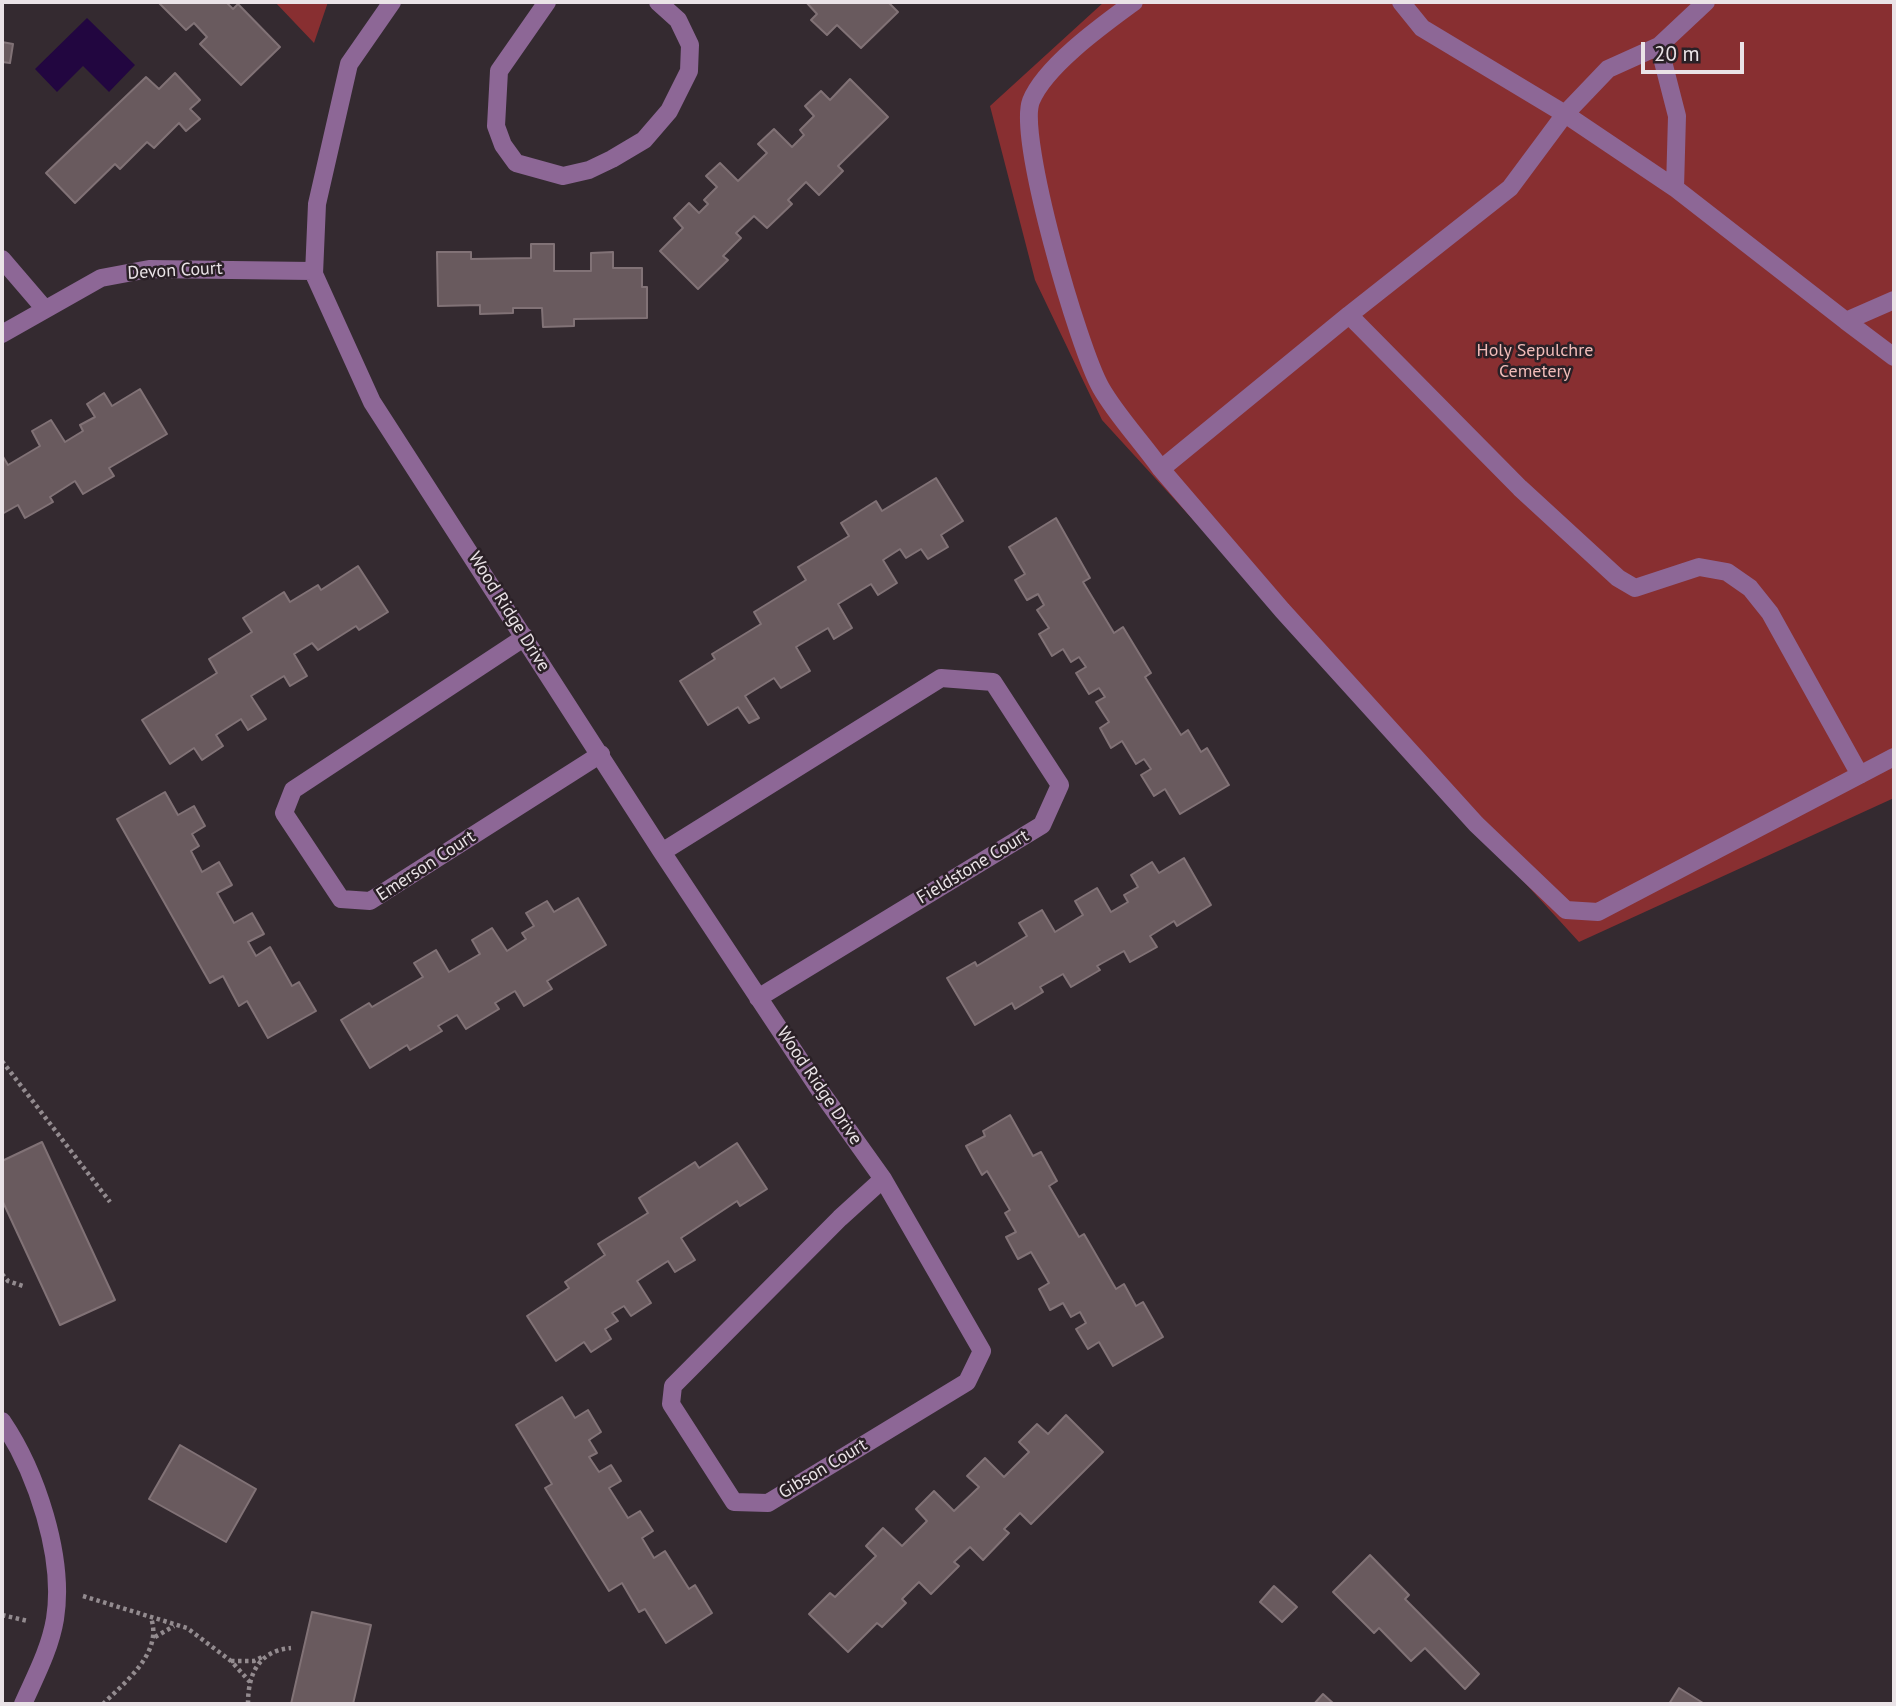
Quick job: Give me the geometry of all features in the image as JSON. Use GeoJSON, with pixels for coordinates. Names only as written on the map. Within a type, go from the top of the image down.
{"type":"FeatureCollection","features":[{"type":"Feature","properties":{"kind":"street","name":"Wood Ridge Drive"},"geometry":{"type":"LineString","coordinates":[[392,2],[349,64],[317,204],[313,271],[372,402],[758,998],[883,1179]]}},
{"type":"Feature","properties":{"kind":"street"},"geometry":{"type":"LineString","coordinates":[[547,2],[499,71],[496,126],[503,145],[516,163],[563,176],[589,170],[644,140],[669,111],[689,71],[690,45],[678,20],[658,2]]}},
{"type":"Feature","properties":{"kind":"street"},"geometry":{"type":"LineString","coordinates":[[1134,2],[1051,72],[1031,101],[1027,127],[1060,274],[1100,387],[1161,469],[1282,610],[1476,824],[1566,909],[1598,912],[1894,757]]}},
{"type":"Feature","properties":{"kind":"street"},"geometry":{"type":"LineString","coordinates":[[1401,2],[1422,28],[1565,114],[1675,188],[1894,358]]}},
{"type":"Feature","properties":{"kind":"street"},"geometry":{"type":"LineString","coordinates":[[1161,469],[1510,188],[1565,114],[1608,69],[1659,46],[1706,2]]}},
{"type":"Feature","properties":{"kind":"street"},"geometry":{"type":"LineString","coordinates":[[1659,46],[1677,116],[1675,188]]}},
{"type":"Feature","properties":{"kind":"street"},"geometry":{"type":"LineString","coordinates":[[2,259],[44,308]]}},
{"type":"Feature","properties":{"kind":"street","name":"Devon Court"},"geometry":{"type":"LineString","coordinates":[[2,334],[100,278],[149,269],[313,271]]}},
{"type":"Feature","properties":{"kind":"street"},"geometry":{"type":"LineString","coordinates":[[1846,320],[1894,300]]}},
{"type":"Feature","properties":{"kind":"street"},"geometry":{"type":"LineString","coordinates":[[1349,315],[1520,488],[1618,578],[1635,587],[1699,567],[1727,572],[1750,588],[1770,613],[1860,775]]}},
{"type":"Feature","properties":{"kind":"street","name":"Emerson Court"},"geometry":{"type":"LineString","coordinates":[[524,637],[293,790],[284,813],[341,899],[370,901],[601,754]]}},
{"type":"Feature","properties":{"kind":"street","name":"Fieldstone Court"},"geometry":{"type":"LineString","coordinates":[[662,852],[941,678],[993,682],[1060,785],[1042,825],[758,998]]}},
{"type":"Feature","properties":{"kind":"street","name":"Gibson Court"},"geometry":{"type":"LineString","coordinates":[[883,1179],[982,1352],[967,1382],[768,1503],[734,1502],[671,1405],[674,1387],[840,1217],[883,1179]]}},
{"type":"Feature","properties":{"kind":"street"},"geometry":{"type":"LineString","coordinates":[[2,1421],[15,1440],[37,1489],[57,1575],[55,1619],[47,1650],[23,1704]]}},
{"type":"Feature","properties":{"kind":"path"},"geometry":{"type":"LineString","coordinates":[[2,1061],[110,1202]]}},
{"type":"Feature","properties":{"kind":"path"},"geometry":{"type":"LineString","coordinates":[[2,1274],[8,1281],[23,1286]]}},
{"type":"Feature","properties":{"kind":"path"},"geometry":{"type":"LineString","coordinates":[[56,1590],[187,1628],[231,1661],[250,1682]]}},
{"type":"Feature","properties":{"kind":"path"},"geometry":{"type":"LineString","coordinates":[[150,1617],[154,1638]]}},
{"type":"Feature","properties":{"kind":"path"},"geometry":{"type":"LineString","coordinates":[[103,1704],[139,1667],[154,1638],[176,1625]]}},
{"type":"Feature","properties":{"kind":"path"},"geometry":{"type":"LineString","coordinates":[[231,1661],[254,1661],[276,1650],[292,1648]]}},
{"type":"Feature","properties":{"kind":"path"},"geometry":{"type":"LineString","coordinates":[[248,1704],[250,1682],[262,1657]]}},
{"type":"Feature","properties":{"kind":"green space"},"geometry":{"type":"Polygon","coordinates":[[[275,2],[328,2],[314,43],[275,2]]]}},
{"type":"Feature","properties":{"kind":"green space","name":"Holy Sepulchre Cemetery"},"geometry":{"type":"Polygon","coordinates":[[[1104,2],[1894,2],[1894,798],[1579,942],[1102,420],[1035,280],[990,106],[1104,2]]]}},
{"type":"Feature","properties":{"kind":"shaded area"},"geometry":{"type":"Polygon","coordinates":[[[87,18],[135,65],[109,92],[83,66],[57,92],[35,69],[87,18]]]}},
{"type":"Feature","properties":{"kind":"building"},"geometry":{"type":"Polygon","coordinates":[[[158,2],[226,2],[233,9],[238,4],[280,47],[241,85],[200,44],[207,37],[194,23],[186,30],[158,2]]]}},
{"type":"Feature","properties":{"kind":"building"},"geometry":{"type":"Polygon","coordinates":[[[806,2],[888,2],[898,12],[861,48],[837,25],[827,35],[811,20],[817,14],[806,2]]]}},
{"type":"Feature","properties":{"kind":"building"},"geometry":{"type":"Polygon","coordinates":[[[2,42],[13,44],[10,63],[2,62],[2,42]]]}},
{"type":"Feature","properties":{"kind":"building"},"geometry":{"type":"Polygon","coordinates":[[[175,73],[200,100],[190,109],[200,119],[186,131],[179,123],[154,148],[147,142],[120,169],[115,164],[75,203],[46,173],[146,77],[159,89],[175,73]]]}},
{"type":"Feature","properties":{"kind":"building"},"geometry":{"type":"Polygon","coordinates":[[[850,79],[888,117],[838,166],[843,171],[819,195],[806,182],[788,200],[792,204],[767,228],[754,216],[736,233],[741,238],[723,256],[728,260],[698,289],[660,251],[683,228],[674,218],[689,203],[699,213],[708,204],[704,200],[717,187],[706,176],[720,163],[738,181],[767,153],[758,144],[774,129],[792,147],[804,135],[800,130],[814,116],[805,106],[821,91],[830,100],[850,79]]]}},
{"type":"Feature","properties":{"kind":"building"},"geometry":{"type":"Polygon","coordinates":[[[531,244],[554,244],[554,271],[591,271],[591,253],[613,252],[613,268],[642,268],[642,287],[647,287],[647,318],[574,319],[574,326],[543,327],[542,308],[513,308],[513,313],[480,314],[480,305],[438,306],[437,252],[471,252],[471,259],[531,258],[531,244]]]}},
{"type":"Feature","properties":{"kind":"building"},"geometry":{"type":"Polygon","coordinates":[[[140,389],[167,434],[109,468],[114,476],[83,494],[75,481],[50,497],[53,502],[25,518],[18,505],[2,514],[2,455],[8,465],[40,446],[32,431],[51,420],[65,442],[83,431],[80,425],[95,417],[87,404],[104,393],[112,406],[140,389]]]}},
{"type":"Feature","properties":{"kind":"building"},"geometry":{"type":"Polygon","coordinates":[[[936,478],[963,521],[941,535],[948,547],[928,559],[921,549],[906,558],[900,549],[883,560],[897,583],[878,595],[871,584],[838,604],[852,628],[834,639],[828,628],[796,647],[810,671],[781,688],[774,678],[745,696],[759,718],[749,723],[738,707],[708,725],[680,681],[715,659],[712,654],[761,624],[754,612],[806,580],[798,567],[849,536],[841,523],[876,501],[882,511],[936,478]]]}},
{"type":"Feature","properties":{"kind":"building"},"geometry":{"type":"Polygon","coordinates":[[[1056,518],[1090,578],[1083,582],[1114,633],[1123,627],[1151,673],[1145,677],[1181,735],[1188,730],[1201,752],[1207,748],[1229,785],[1180,814],[1165,789],[1154,796],[1141,775],[1151,769],[1144,759],[1136,764],[1122,741],[1111,748],[1100,728],[1109,722],[1096,702],[1105,697],[1099,688],[1089,694],[1076,673],[1086,667],[1079,657],[1071,662],[1063,649],[1052,656],[1039,634],[1049,628],[1037,610],[1044,605],[1038,594],[1027,600],[1015,580],[1025,574],[1009,547],[1056,518]]]}},
{"type":"Feature","properties":{"kind":"building"},"geometry":{"type":"Polygon","coordinates":[[[358,566],[388,612],[359,630],[356,626],[318,650],[312,643],[294,654],[307,676],[290,686],[284,676],[251,696],[266,719],[248,730],[241,719],[216,735],[223,746],[202,760],[194,748],[170,764],[142,720],[217,673],[209,659],[252,632],[243,618],[284,592],[290,602],[318,585],[321,590],[358,566]]]}},
{"type":"Feature","properties":{"kind":"building"},"geometry":{"type":"Polygon","coordinates":[[[165,792],[178,815],[194,806],[205,826],[192,834],[199,846],[191,851],[202,872],[219,862],[232,885],[217,893],[234,923],[252,913],[264,934],[248,942],[256,956],[270,947],[292,986],[299,982],[316,1011],[268,1038],[247,1001],[239,1006],[223,976],[210,983],[117,819],[165,792]]]}},
{"type":"Feature","properties":{"kind":"building"},"geometry":{"type":"Polygon","coordinates":[[[1184,858],[1211,905],[1177,926],[1174,921],[1150,936],[1157,947],[1130,962],[1124,951],[1097,966],[1100,970],[1071,987],[1063,974],[1040,987],[1043,992],[1015,1009],[1012,1003],[975,1025],[947,978],[975,962],[977,966],[1027,936],[1019,923],[1042,910],[1055,932],[1083,915],[1075,901],[1097,888],[1111,912],[1128,902],[1124,895],[1138,887],[1131,875],[1152,862],[1159,873],[1184,858]]]}},
{"type":"Feature","properties":{"kind":"building"},"geometry":{"type":"Polygon","coordinates":[[[578,898],[606,945],[547,981],[552,989],[524,1006],[515,991],[495,1003],[499,1009],[466,1029],[457,1015],[438,1026],[442,1031],[410,1050],[407,1045],[370,1068],[341,1020],[369,1003],[372,1007],[423,977],[414,963],[436,950],[449,972],[480,954],[472,940],[492,928],[507,951],[526,939],[522,933],[534,926],[526,913],[547,901],[554,912],[578,898]]]}},
{"type":"Feature","properties":{"kind":"building"},"geometry":{"type":"Polygon","coordinates":[[[1010,1115],[1033,1156],[1041,1152],[1057,1181],[1049,1186],[1079,1237],[1084,1234],[1116,1289],[1124,1284],[1136,1306],[1143,1302],[1163,1337],[1113,1366],[1099,1342],[1088,1349],[1076,1329],[1086,1323],[1080,1312],[1071,1317],[1063,1303],[1050,1310],[1039,1289],[1049,1283],[1031,1252],[1018,1259],[1006,1237],[1016,1232],[1005,1213],[1010,1210],[987,1171],[982,1175],[966,1146],[985,1136],[983,1131],[1010,1115]]]}},
{"type":"Feature","properties":{"kind":"building"},"geometry":{"type":"Polygon","coordinates":[[[42,1142],[115,1300],[60,1325],[2,1200],[2,1161],[42,1142]]]}},
{"type":"Feature","properties":{"kind":"building"},"geometry":{"type":"Polygon","coordinates":[[[737,1143],[767,1189],[740,1206],[737,1201],[681,1238],[695,1260],[675,1272],[668,1261],[637,1281],[651,1303],[631,1316],[624,1306],[612,1313],[618,1321],[605,1329],[611,1339],[591,1352],[584,1342],[556,1361],[527,1316],[569,1288],[565,1282],[605,1255],[598,1244],[648,1213],[639,1198],[695,1162],[699,1168],[737,1143]]]}},
{"type":"Feature","properties":{"kind":"building"},"geometry":{"type":"Polygon","coordinates":[[[562,1397],[575,1418],[588,1410],[601,1432],[589,1440],[597,1453],[589,1457],[599,1472],[611,1465],[621,1481],[609,1488],[628,1518],[640,1511],[653,1531],[642,1538],[654,1558],[665,1551],[689,1589],[695,1585],[712,1613],[666,1643],[645,1609],[639,1612],[622,1583],[609,1591],[545,1488],[552,1484],[516,1425],[562,1397]]]}},
{"type":"Feature","properties":{"kind":"building"},"geometry":{"type":"Polygon","coordinates":[[[1066,1415],[1103,1452],[1031,1524],[1020,1513],[1004,1529],[1009,1533],[983,1560],[970,1547],[954,1562],[959,1566],[931,1594],[919,1582],[902,1599],[906,1603],[882,1627],[877,1623],[848,1652],[809,1614],[830,1593],[835,1597],[876,1556],[866,1546],[883,1528],[902,1546],[927,1521],[916,1509],[934,1491],[954,1511],[979,1487],[967,1476],[985,1458],[1004,1477],[1029,1452],[1019,1442],[1037,1424],[1048,1434],[1066,1415]]]}},
{"type":"Feature","properties":{"kind":"building"},"geometry":{"type":"Polygon","coordinates":[[[180,1445],[256,1489],[226,1542],[149,1499],[180,1445]]]}},
{"type":"Feature","properties":{"kind":"building"},"geometry":{"type":"Polygon","coordinates":[[[1370,1555],[1409,1595],[1405,1599],[1479,1674],[1465,1689],[1425,1648],[1411,1661],[1379,1628],[1374,1633],[1333,1592],[1370,1555]]]}},
{"type":"Feature","properties":{"kind":"building"},"geometry":{"type":"Polygon","coordinates":[[[1274,1586],[1297,1607],[1282,1622],[1260,1602],[1274,1586]]]}},
{"type":"Feature","properties":{"kind":"building"},"geometry":{"type":"Polygon","coordinates":[[[312,1612],[371,1625],[353,1704],[291,1704],[312,1612]]]}},
{"type":"Feature","properties":{"kind":"building"},"geometry":{"type":"Polygon","coordinates":[[[1679,1688],[1703,1703],[1669,1704],[1679,1688]]]}},
{"type":"Feature","properties":{"kind":"building"},"geometry":{"type":"Polygon","coordinates":[[[1323,1694],[1334,1704],[1314,1704],[1323,1694]]]}}]}
